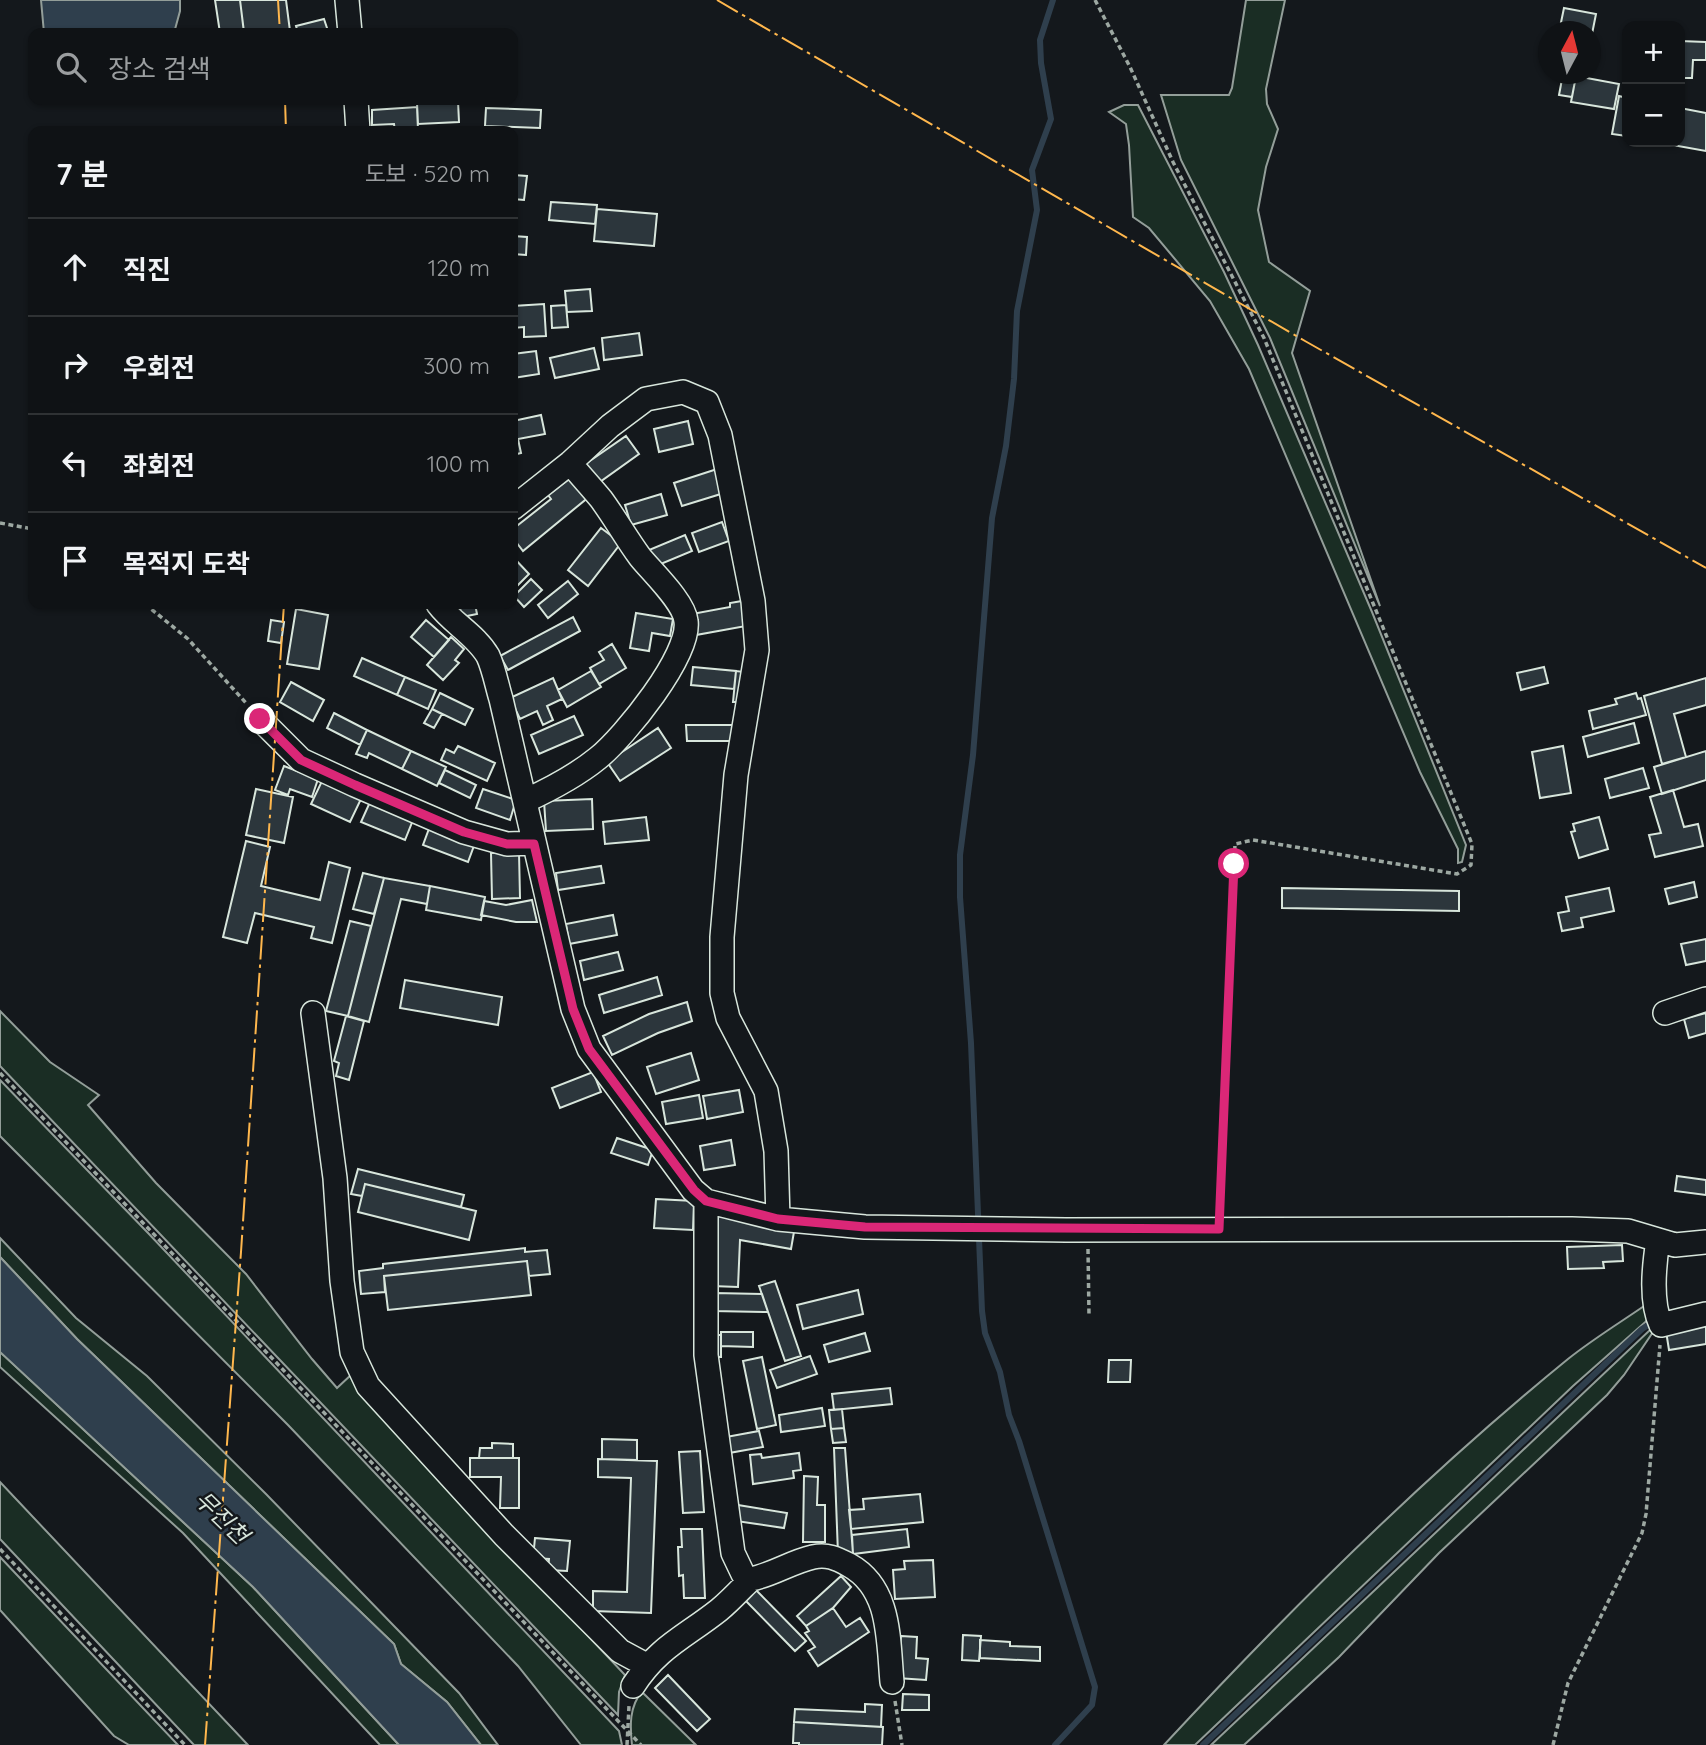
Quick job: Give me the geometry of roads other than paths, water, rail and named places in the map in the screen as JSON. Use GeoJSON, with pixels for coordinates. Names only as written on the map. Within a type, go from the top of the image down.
{"type":"FeatureCollection","features":[{"type":"Feature","properties":{"kind":"street"},"geometry":{"type":"LineString","coordinates":[[347,0],[350,28]]}},
{"type":"Feature","properties":{"kind":"street"},"geometry":{"type":"LineString","coordinates":[[356,105],[359,126]]}},
{"type":"Feature","properties":{"kind":"street"},"geometry":{"type":"LineString","coordinates":[[518,504],[646,399],[683,392],[707,402],[720,435],[753,601],[757,650],[736,775],[722,937],[722,993],[728,1018],[766,1091],[776,1151],[778,1219]]}},
{"type":"Feature","properties":{"kind":"street"},"geometry":{"type":"LineString","coordinates":[[525,801],[561,783],[600,756],[646,705],[671,670],[686,635],[686,621],[681,607],[628,540],[602,501],[570,463]]}},
{"type":"Feature","properties":{"kind":"street"},"geometry":{"type":"LineString","coordinates":[[442,609],[488,656],[501,699],[573,1009],[589,1049],[694,1190],[706,1201],[778,1219],[865,1227],[1087,1230],[1572,1229],[1628,1231],[1675,1245],[1706,1242]]}},
{"type":"Feature","properties":{"kind":"street"},"geometry":{"type":"LineString","coordinates":[[260,719],[301,760],[355,785],[464,832],[507,844],[534,844]]}},
{"type":"Feature","properties":{"kind":"street"},"geometry":{"type":"LineString","coordinates":[[1665,1013],[1706,999]]}},
{"type":"Feature","properties":{"kind":"street"},"geometry":{"type":"LineString","coordinates":[[313,1013],[335,1178],[342,1281],[352,1352],[368,1386],[504,1535],[620,1651],[646,1665]]}},
{"type":"Feature","properties":{"kind":"street"},"geometry":{"type":"LineString","coordinates":[[706,1201],[706,1355],[711,1401],[733,1553],[743,1574],[751,1580]]}},
{"type":"Feature","properties":{"kind":"street"},"geometry":{"type":"LineString","coordinates":[[1658,1240],[1654,1265],[1659,1320],[1706,1314]]}},
{"type":"Feature","properties":{"kind":"street"},"geometry":{"type":"LineString","coordinates":[[633,1686],[646,1665],[673,1641],[719,1610],[751,1580],[812,1557],[832,1556],[859,1570],[876,1588],[886,1620],[892,1682]]}},
{"type":"Feature","properties":{"kind":"water"},"geometry":{"type":"Polygon","coordinates":[[[41,0],[180,0],[175,28],[44,28],[41,0]]]}},
{"type":"Feature","properties":{"kind":"water","name":"무진천"},"geometry":{"type":"Polygon","coordinates":[[[0,1257],[77,1339],[394,1644],[401,1664],[447,1702],[481,1745],[399,1745],[253,1587],[0,1352],[0,1257]]]}},
{"type":"Feature","properties":{"kind":"waterway"},"geometry":{"type":"LineString","coordinates":[[1053,0],[1040,40],[1041,63],[1051,119],[1032,170],[1037,210],[1017,311],[1014,379],[1006,446],[992,518],[973,755],[960,855],[960,897],[971,1043],[985,1333],[1000,1372],[1009,1415],[1095,1687],[1092,1705],[1055,1745]]}},
{"type":"Feature","properties":{"kind":"waterway"},"geometry":{"type":"LineString","coordinates":[[1203,1745],[1642,1329],[1653,1322]]}}]}
